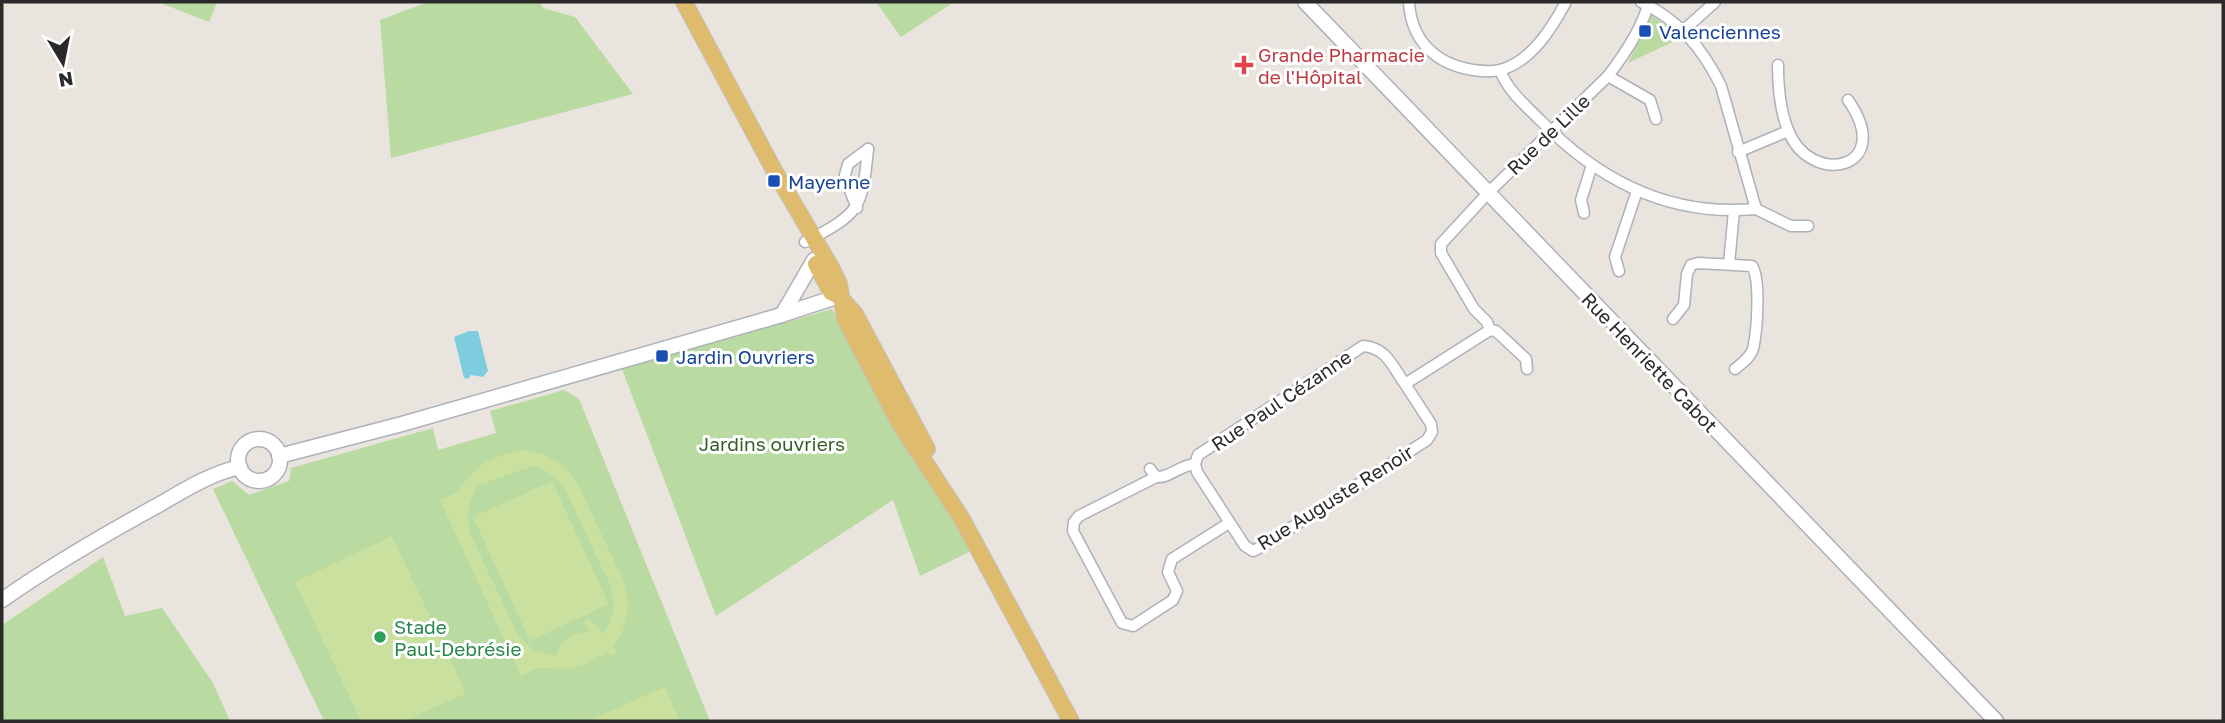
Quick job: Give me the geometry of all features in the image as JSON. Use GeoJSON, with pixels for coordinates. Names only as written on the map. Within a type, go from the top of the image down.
{"type":"FeatureCollection","features":[{"type":"Feature","properties":{"kind":"main road"},"geometry":{"type":"LineString","coordinates":[[684,2],[810,239],[839,284],[845,319],[900,424],[957,509],[1071,721]]}},
{"type":"Feature","properties":{"kind":"main road"},"geometry":{"type":"LineString","coordinates":[[810,239],[814,260],[831,292],[839,296]]}},
{"type":"Feature","properties":{"kind":"street","name":"Rue Henriette Cabot"},"geometry":{"type":"LineString","coordinates":[[1305,2],[1996,721]]}},
{"type":"Feature","properties":{"kind":"street"},"geometry":{"type":"LineString","coordinates":[[1409,2],[1413,29],[1432,54],[1443,61],[1467,69],[1500,70],[1532,51],[1552,28],[1566,2]]}},
{"type":"Feature","properties":{"kind":"street"},"geometry":{"type":"LineString","coordinates":[[1684,30],[1715,2]]}},
{"type":"Feature","properties":{"kind":"street","name":"Rue de Lille"},"geometry":{"type":"LineString","coordinates":[[1488,193],[1608,76],[1619,62],[1646,3]]}},
{"type":"Feature","properties":{"kind":"street"},"geometry":{"type":"LineString","coordinates":[[1646,3],[1684,30],[1703,53],[1721,86],[1756,209]]}},
{"type":"Feature","properties":{"kind":"street"},"geometry":{"type":"LineString","coordinates":[[1778,65],[1778,86],[1788,131],[1799,148],[1814,161],[1840,165],[1852,160],[1860,152],[1864,132],[1859,117],[1848,100]]}},
{"type":"Feature","properties":{"kind":"street"},"geometry":{"type":"LineString","coordinates":[[1500,70],[1507,86],[1551,131],[1592,166],[1611,178],[1637,191],[1684,205],[1734,211],[1756,209],[1791,226],[1808,226]]}},
{"type":"Feature","properties":{"kind":"street"},"geometry":{"type":"LineString","coordinates":[[1608,76],[1650,100],[1656,120]]}},
{"type":"Feature","properties":{"kind":"street"},"geometry":{"type":"LineString","coordinates":[[1738,152],[1788,131]]}},
{"type":"Feature","properties":{"kind":"street"},"geometry":{"type":"LineString","coordinates":[[810,239],[857,208],[864,191],[868,149],[848,164],[845,175],[857,208]]}},
{"type":"Feature","properties":{"kind":"street"},"geometry":{"type":"LineString","coordinates":[[1584,213],[1581,200],[1592,166]]}},
{"type":"Feature","properties":{"kind":"street"},"geometry":{"type":"LineString","coordinates":[[1619,271],[1615,257],[1637,191]]}},
{"type":"Feature","properties":{"kind":"street"},"geometry":{"type":"LineString","coordinates":[[1488,193],[1444,238],[1441,253],[1474,309],[1487,322],[1490,330]]}},
{"type":"Feature","properties":{"kind":"street"},"geometry":{"type":"LineString","coordinates":[[1729,264],[1734,211]]}},
{"type":"Feature","properties":{"kind":"street"},"geometry":{"type":"LineString","coordinates":[[782,315],[814,260]]}},
{"type":"Feature","properties":{"kind":"street"},"geometry":{"type":"LineString","coordinates":[[1673,319],[1684,305],[1687,274],[1691,265],[1698,263],[1752,266],[1758,287],[1753,350],[1746,361],[1735,369]]}},
{"type":"Feature","properties":{"kind":"street"},"geometry":{"type":"LineString","coordinates":[[279,456],[402,424],[782,315],[839,296]]}},
{"type":"Feature","properties":{"kind":"street"},"geometry":{"type":"LineString","coordinates":[[1405,384],[1490,330],[1496,331],[1526,359],[1527,369]]}},
{"type":"Feature","properties":{"kind":"street","name":"Rue Paul Cézanne"},"geometry":{"type":"LineString","coordinates":[[1219,507],[1197,472],[1195,464],[1198,455],[1363,346],[1376,347],[1384,353],[1405,384]]}},
{"type":"Feature","properties":{"kind":"street","name":"Rue Auguste Renoir"},"geometry":{"type":"LineString","coordinates":[[1219,507],[1245,546],[1253,551],[1427,440],[1432,432],[1431,424],[1405,384]]}},
{"type":"Feature","properties":{"kind":"street"},"geometry":{"type":"LineString","coordinates":[[254,440],[273,444],[279,456],[278,468],[271,478],[265,480],[247,477],[240,467],[240,454],[247,443],[254,440]]}},
{"type":"Feature","properties":{"kind":"street"},"geometry":{"type":"LineString","coordinates":[[1195,464],[1184,465],[1164,478],[1153,473],[1079,516],[1074,522],[1073,531],[1122,623],[1133,626],[1174,600],[1177,591],[1168,572],[1172,559],[1229,523]]}},
{"type":"Feature","properties":{"kind":"street"},"geometry":{"type":"LineString","coordinates":[[2,600],[99,537],[226,470],[240,467]]}},
{"type":"Feature","properties":{"kind":"green space"},"geometry":{"type":"Polygon","coordinates":[[[158,2],[217,2],[209,22],[158,2]]]}},
{"type":"Feature","properties":{"kind":"green space"},"geometry":{"type":"Polygon","coordinates":[[[428,2],[540,2],[543,8],[575,17],[633,94],[391,158],[380,20],[428,2]]]}},
{"type":"Feature","properties":{"kind":"green space"},"geometry":{"type":"Polygon","coordinates":[[[876,2],[954,2],[901,37],[876,2]]]}},
{"type":"Feature","properties":{"kind":"green space"},"geometry":{"type":"Polygon","coordinates":[[[1651,15],[1683,37],[1628,63],[1651,15]]]}},
{"type":"Feature","properties":{"kind":"green space","name":"Jardins ouvriers"},"geometry":{"type":"Polygon","coordinates":[[[832,309],[971,551],[920,576],[893,500],[716,616],[622,369],[832,309]]]}},
{"type":"Feature","properties":{"kind":"green space"},"geometry":{"type":"Polygon","coordinates":[[[564,390],[579,399],[710,721],[324,721],[213,489],[232,481],[249,495],[289,481],[291,468],[433,428],[438,450],[496,433],[490,411],[564,390]]]}},
{"type":"Feature","properties":{"kind":"green space"},"geometry":{"type":"Polygon","coordinates":[[[522,450],[546,455],[565,468],[576,480],[623,580],[628,600],[622,633],[613,646],[618,652],[612,657],[607,652],[585,665],[568,669],[538,668],[521,676],[440,500],[458,492],[469,476],[486,461],[522,450]],[[534,466],[479,485],[469,508],[469,520],[470,533],[519,637],[534,650],[556,656],[569,638],[590,631],[583,623],[589,618],[603,634],[612,616],[613,598],[610,585],[564,487],[551,474],[534,466]]]}},
{"type":"Feature","properties":{"kind":"green space"},"geometry":{"type":"Polygon","coordinates":[[[552,481],[609,604],[530,641],[473,517],[552,481]]]}},
{"type":"Feature","properties":{"kind":"green space","name":"Stade Paul-Debrésie"},"geometry":{"type":"Polygon","coordinates":[[[392,536],[466,693],[405,721],[361,721],[295,582],[392,536]]]}},
{"type":"Feature","properties":{"kind":"green space"},"geometry":{"type":"Polygon","coordinates":[[[103,557],[125,616],[162,608],[213,683],[230,721],[2,721],[2,625],[103,557]]]}},
{"type":"Feature","properties":{"kind":"green space"},"geometry":{"type":"Polygon","coordinates":[[[665,687],[680,721],[588,721],[665,687]]]}},
{"type":"Feature","properties":{"kind":"water"},"geometry":{"type":"Polygon","coordinates":[[[469,331],[478,331],[488,371],[483,377],[471,375],[468,379],[464,378],[454,337],[469,331]]]}},
{"type":"Feature","properties":{"kind":"place","name":"Valenciennes"},"geometry":{"type":"Point","coordinates":[1645,31]}},
{"type":"Feature","properties":{"kind":"place","name":"Grande Pharmacie de l'Hôpital"},"geometry":{"type":"Point","coordinates":[1244,65]}},
{"type":"Feature","properties":{"kind":"place","name":"Mayenne"},"geometry":{"type":"Point","coordinates":[774,181]}},
{"type":"Feature","properties":{"kind":"place","name":"Jardin Ouvriers"},"geometry":{"type":"Point","coordinates":[662,356]}},
{"type":"Feature","properties":{"kind":"place","name":"Stade Paul-Debrésie"},"geometry":{"type":"Point","coordinates":[380,637]}}]}
